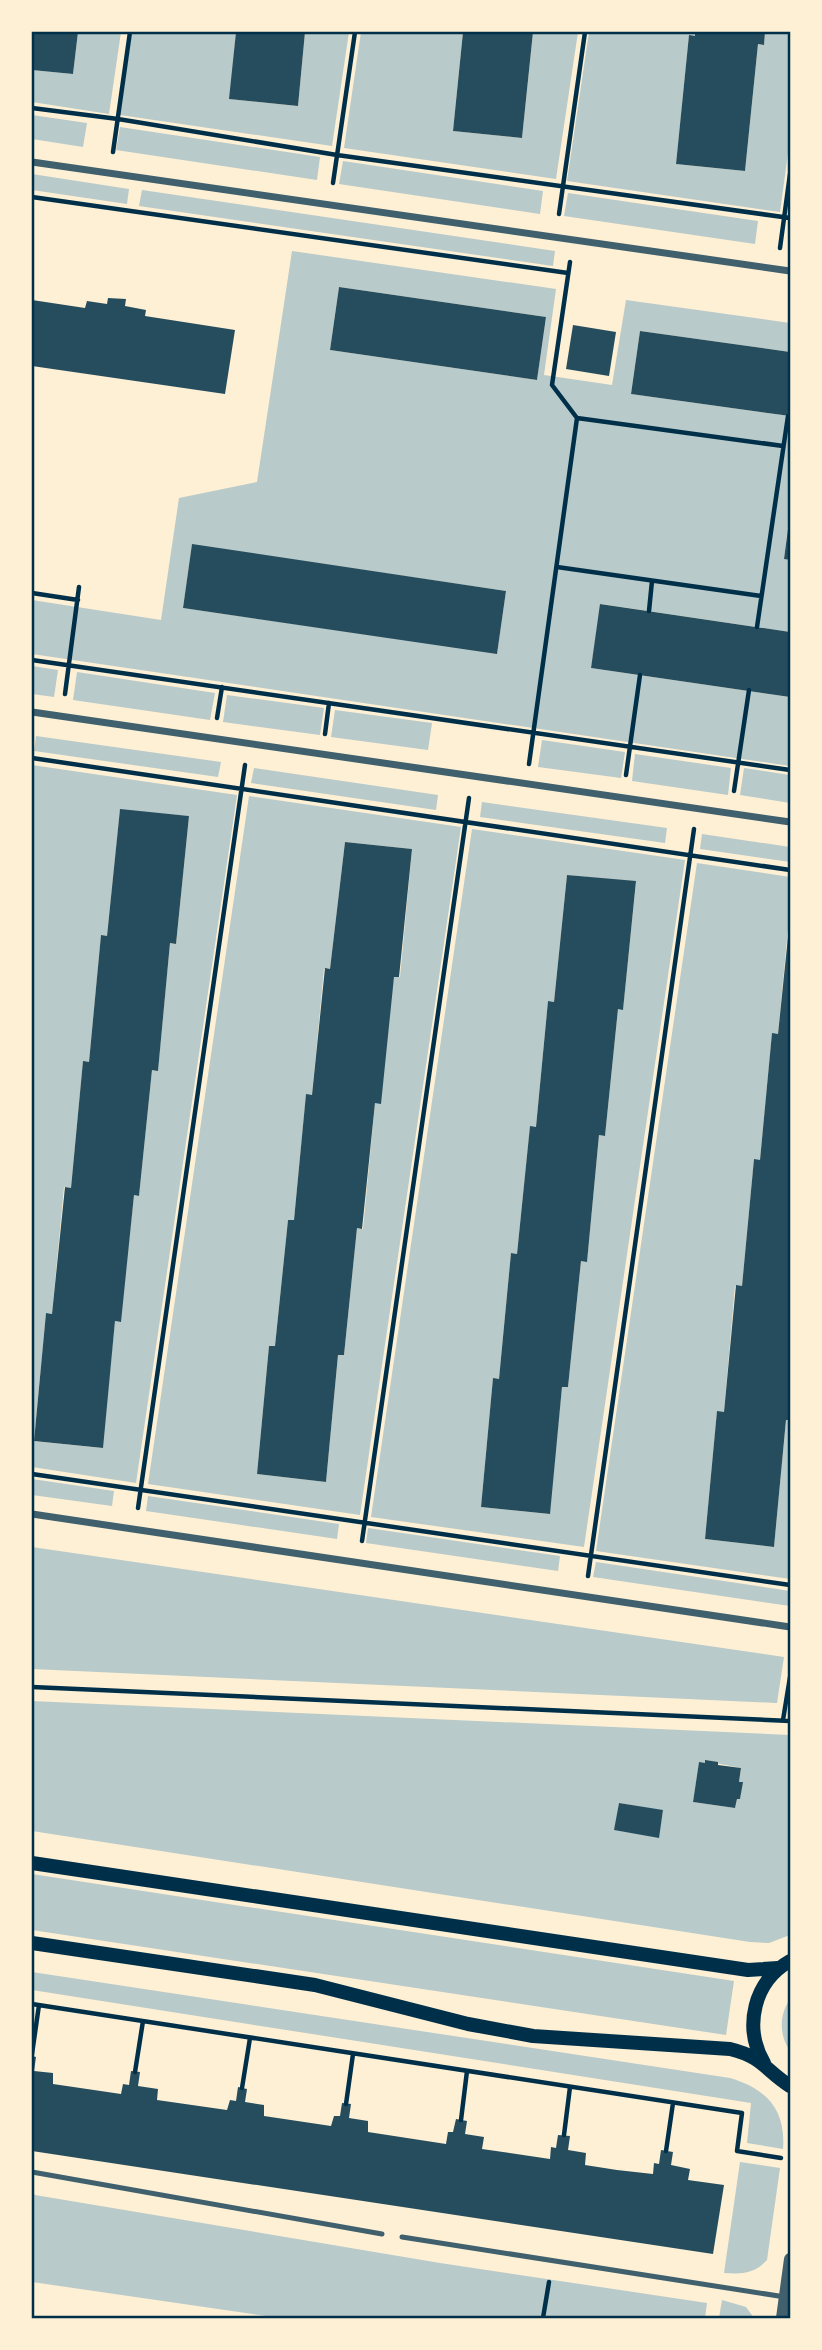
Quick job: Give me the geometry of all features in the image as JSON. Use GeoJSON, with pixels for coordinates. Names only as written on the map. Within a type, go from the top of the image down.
{"type":"FeatureCollection","features":[{"type":"Feature","properties":{"kind":"main road"},"geometry":{"type":"LineString","coordinates":[[32,1863],[748,1970],[784,1964]]}},
{"type":"Feature","properties":{"kind":"main road"},"geometry":{"type":"LineString","coordinates":[[32,1943],[315,1985],[468,2024],[533,2036],[730,2049],[746,2053],[790,2086]]}},
{"type":"Feature","properties":{"kind":"main road"},"geometry":{"type":"LineString","coordinates":[[767,2067],[757,2051],[753,2012],[758,1994],[784,1964]]}},
{"type":"Feature","properties":{"kind":"street"},"geometry":{"type":"LineString","coordinates":[[32,162],[790,271]]}},
{"type":"Feature","properties":{"kind":"street"},"geometry":{"type":"LineString","coordinates":[[32,712],[790,822]]}},
{"type":"Feature","properties":{"kind":"street"},"geometry":{"type":"LineString","coordinates":[[32,1514],[790,1627]]}},
{"type":"Feature","properties":{"kind":"street"},"geometry":{"type":"LineString","coordinates":[[785,2307],[790,2259]]}},
{"type":"Feature","properties":{"kind":"lane"},"geometry":{"type":"LineString","coordinates":[[32,2172],[382,2234]]}},
{"type":"Feature","properties":{"kind":"lane"},"geometry":{"type":"LineString","coordinates":[[402,2237],[553,2261],[785,2307]]}},
{"type":"Feature","properties":{"kind":"path"},"geometry":{"type":"LineString","coordinates":[[110,174],[130,32]]}},
{"type":"Feature","properties":{"kind":"path"},"geometry":{"type":"LineString","coordinates":[[330,205],[355,32]]}},
{"type":"Feature","properties":{"kind":"path"},"geometry":{"type":"LineString","coordinates":[[556,237],[585,32]]}},
{"type":"Feature","properties":{"kind":"path"},"geometry":{"type":"LineString","coordinates":[[32,108],[118,119],[337,155],[787,218]]}},
{"type":"Feature","properties":{"kind":"path"},"geometry":{"type":"LineString","coordinates":[[777,269],[787,218],[790,174]]}},
{"type":"Feature","properties":{"kind":"path"},"geometry":{"type":"LineString","coordinates":[[32,197],[568,274]]}},
{"type":"Feature","properties":{"kind":"path"},"geometry":{"type":"LineString","coordinates":[[527,783],[577,418],[552,385],[573,240]]}},
{"type":"Feature","properties":{"kind":"path"},"geometry":{"type":"LineString","coordinates":[[757,627],[788,416]]}},
{"type":"Feature","properties":{"kind":"path"},"geometry":{"type":"LineString","coordinates":[[577,418],[783,446]]}},
{"type":"Feature","properties":{"kind":"path"},"geometry":{"type":"LineString","coordinates":[[557,568],[761,596]]}},
{"type":"Feature","properties":{"kind":"path"},"geometry":{"type":"LineString","coordinates":[[649,611],[652,581]]}},
{"type":"Feature","properties":{"kind":"path"},"geometry":{"type":"LineString","coordinates":[[61,716],[79,587]]}},
{"type":"Feature","properties":{"kind":"path"},"geometry":{"type":"LineString","coordinates":[[32,593],[78,600]]}},
{"type":"Feature","properties":{"kind":"path"},"geometry":{"type":"LineString","coordinates":[[32,660],[790,770]]}},
{"type":"Feature","properties":{"kind":"path"},"geometry":{"type":"LineString","coordinates":[[623,797],[640,675]]}},
{"type":"Feature","properties":{"kind":"path"},"geometry":{"type":"LineString","coordinates":[[731,813],[749,691]]}},
{"type":"Feature","properties":{"kind":"path"},"geometry":{"type":"LineString","coordinates":[[135,1530],[248,743]]}},
{"type":"Feature","properties":{"kind":"path"},"geometry":{"type":"LineString","coordinates":[[32,758],[790,870]]}},
{"type":"Feature","properties":{"kind":"path"},"geometry":{"type":"LineString","coordinates":[[359,1563],[471,776]]}},
{"type":"Feature","properties":{"kind":"path"},"geometry":{"type":"LineString","coordinates":[[585,1597],[696,808]]}},
{"type":"Feature","properties":{"kind":"path"},"geometry":{"type":"LineString","coordinates":[[32,1474],[790,1585]]}},
{"type":"Feature","properties":{"kind":"path"},"geometry":{"type":"LineString","coordinates":[[783,1720],[790,1677]]}},
{"type":"Feature","properties":{"kind":"path"},"geometry":{"type":"LineString","coordinates":[[32,1687],[790,1721]]}},
{"type":"Feature","properties":{"kind":"path"},"geometry":{"type":"LineString","coordinates":[[32,2004],[742,2113],[737,2151],[782,2158]]}},
{"type":"Feature","properties":{"kind":"path"},"geometry":{"type":"LineString","coordinates":[[32,2054],[39,2005]]}},
{"type":"Feature","properties":{"kind":"path"},"geometry":{"type":"LineString","coordinates":[[135,2072],[143,2021]]}},
{"type":"Feature","properties":{"kind":"path"},"geometry":{"type":"LineString","coordinates":[[242,2088],[250,2038]]}},
{"type":"Feature","properties":{"kind":"path"},"geometry":{"type":"LineString","coordinates":[[346,2104],[353,2054]]}},
{"type":"Feature","properties":{"kind":"path"},"geometry":{"type":"LineString","coordinates":[[461,2120],[467,2071]]}},
{"type":"Feature","properties":{"kind":"path"},"geometry":{"type":"LineString","coordinates":[[564,2135],[570,2087]]}},
{"type":"Feature","properties":{"kind":"path"},"geometry":{"type":"LineString","coordinates":[[666,2151],[673,2103]]}},
{"type":"Feature","properties":{"kind":"path"},"geometry":{"type":"LineString","coordinates":[[543,2319],[553,2261]]}},
{"type":"Feature","properties":{"kind":"shaded area"},"geometry":{"type":"Polygon","coordinates":[[[78,32],[121,32],[109,114],[32,102],[32,70],[73,74],[78,32]]]}},
{"type":"Feature","properties":{"kind":"shaded area"},"geometry":{"type":"Polygon","coordinates":[[[132,32],[236,32],[230,99],[298,106],[305,32],[349,32],[332,146],[120,115],[132,32]]]}},
{"type":"Feature","properties":{"kind":"shaded area"},"geometry":{"type":"Polygon","coordinates":[[[361,32],[463,32],[453,131],[522,138],[533,32],[578,32],[556,179],[344,148],[361,32]]]}},
{"type":"Feature","properties":{"kind":"shaded area"},"geometry":{"type":"Polygon","coordinates":[[[589,32],[695,32],[695,36],[689,36],[676,164],[745,171],[758,44],[764,45],[765,32],[790,32],[790,138],[780,212],[567,181],[589,32]]]}},
{"type":"Feature","properties":{"kind":"shaded area"},"geometry":{"type":"Polygon","coordinates":[[[32,115],[87,123],[83,147],[32,139],[32,115]]]}},
{"type":"Feature","properties":{"kind":"shaded area"},"geometry":{"type":"Polygon","coordinates":[[[120,127],[320,157],[317,180],[116,150],[120,127]]]}},
{"type":"Feature","properties":{"kind":"shaded area"},"geometry":{"type":"Polygon","coordinates":[[[343,161],[543,191],[540,214],[339,184],[343,161]]]}},
{"type":"Feature","properties":{"kind":"shaded area"},"geometry":{"type":"Polygon","coordinates":[[[32,174],[129,189],[127,204],[32,190],[32,174]]]}},
{"type":"Feature","properties":{"kind":"shaded area"},"geometry":{"type":"Polygon","coordinates":[[[142,190],[555,251],[553,266],[139,206],[142,190]]]}},
{"type":"Feature","properties":{"kind":"shaded area"},"geometry":{"type":"Polygon","coordinates":[[[568,193],[758,221],[755,244],[564,216],[568,193]]]}},
{"type":"Feature","properties":{"kind":"shaded area"},"geometry":{"type":"Polygon","coordinates":[[[292,251],[556,289],[544,375],[612,385],[626,300],[790,323],[790,352],[640,331],[631,394],[790,416],[790,510],[784,559],[790,560],[790,632],[601,604],[591,668],[790,697],[790,766],[32,654],[32,600],[161,620],[179,498],[257,482],[292,251]],[[339,287],[330,350],[537,380],[546,317],[339,287]],[[192,545],[183,608],[497,653],[506,591],[192,545]]]}},
{"type":"Feature","properties":{"kind":"shaded area"},"geometry":{"type":"Polygon","coordinates":[[[32,666],[58,670],[54,697],[32,694],[32,666]]]}},
{"type":"Feature","properties":{"kind":"shaded area"},"geometry":{"type":"Polygon","coordinates":[[[77,672],[215,693],[210,720],[73,700],[77,672]]]}},
{"type":"Feature","properties":{"kind":"shaded area"},"geometry":{"type":"Polygon","coordinates":[[[227,695],[324,708],[320,735],[223,722],[227,695]]]}},
{"type":"Feature","properties":{"kind":"shaded area"},"geometry":{"type":"Polygon","coordinates":[[[335,710],[432,723],[428,750],[331,737],[335,710]]]}},
{"type":"Feature","properties":{"kind":"shaded area"},"geometry":{"type":"Polygon","coordinates":[[[36,736],[221,762],[218,777],[34,751],[36,736]]]}},
{"type":"Feature","properties":{"kind":"shaded area"},"geometry":{"type":"Polygon","coordinates":[[[542,740],[625,752],[621,778],[538,767],[542,740]]]}},
{"type":"Feature","properties":{"kind":"shaded area"},"geometry":{"type":"Polygon","coordinates":[[[635,754],[731,768],[728,795],[632,781],[635,754]]]}},
{"type":"Feature","properties":{"kind":"shaded area"},"geometry":{"type":"Polygon","coordinates":[[[32,765],[237,795],[136,1483],[32,1467],[32,765]],[[120,810],[107,936],[101,936],[89,1062],[83,1062],[71,1188],[64,1187],[52,1314],[46,1313],[34,1441],[102,1448],[115,1321],[120,1322],[134,1195],[139,1196],[152,1070],[158,1070],[170,943],[176,944],[189,816],[120,810]]]}},
{"type":"Feature","properties":{"kind":"shaded area"},"geometry":{"type":"Polygon","coordinates":[[[254,768],[438,795],[436,810],[251,783],[254,768]]]}},
{"type":"Feature","properties":{"kind":"shaded area"},"geometry":{"type":"Polygon","coordinates":[[[744,768],[790,775],[790,803],[740,795],[744,768]]]}},
{"type":"Feature","properties":{"kind":"shaded area"},"geometry":{"type":"Polygon","coordinates":[[[249,796],[461,827],[360,1515],[148,1484],[249,796]],[[345,842],[330,969],[324,969],[312,1095],[306,1095],[294,1220],[288,1220],[275,1346],[269,1346],[257,1474],[326,1482],[338,1355],[344,1355],[357,1228],[363,1229],[375,1103],[394,977],[400,977],[412,849],[345,842]]]}},
{"type":"Feature","properties":{"kind":"shaded area"},"geometry":{"type":"Polygon","coordinates":[[[482,802],[667,828],[665,843],[480,817],[482,802]]]}},
{"type":"Feature","properties":{"kind":"shaded area"},"geometry":{"type":"Polygon","coordinates":[[[472,829],[685,860],[584,1547],[371,1517],[472,829]],[[567,875],[554,1002],[548,1001],[536,1127],[530,1127],[517,1254],[511,1253],[499,1379],[493,1379],[481,1507],[549,1514],[562,1387],[568,1387],[581,1261],[587,1261],[599,1135],[605,1136],[618,1009],[623,1009],[636,882],[567,875]]]}},
{"type":"Feature","properties":{"kind":"shaded area"},"geometry":{"type":"Polygon","coordinates":[[[702,834],[790,847],[790,862],[700,849],[702,834]]]}},
{"type":"Feature","properties":{"kind":"shaded area"},"geometry":{"type":"Polygon","coordinates":[[[697,863],[790,877],[790,908],[778,1034],[772,1034],[760,1160],[754,1160],[742,1286],[735,1286],[724,1412],[717,1412],[705,1539],[774,1547],[786,1420],[790,1420],[790,1579],[596,1551],[697,863]]]}},
{"type":"Feature","properties":{"kind":"shaded area"},"geometry":{"type":"Polygon","coordinates":[[[32,1479],[114,1491],[112,1506],[32,1495],[32,1479]]]}},
{"type":"Feature","properties":{"kind":"shaded area"},"geometry":{"type":"Polygon","coordinates":[[[148,1496],[339,1524],[337,1539],[146,1511],[148,1496]]]}},
{"type":"Feature","properties":{"kind":"shaded area"},"geometry":{"type":"Polygon","coordinates":[[[368,1528],[560,1556],[558,1571],[366,1543],[368,1528]]]}},
{"type":"Feature","properties":{"kind":"shaded area"},"geometry":{"type":"Polygon","coordinates":[[[32,1547],[784,1657],[777,1703],[32,1669],[32,1547]]]}},
{"type":"Feature","properties":{"kind":"shaded area"},"geometry":{"type":"Polygon","coordinates":[[[596,1562],[790,1591],[790,1606],[593,1577],[596,1562]]]}},
{"type":"Feature","properties":{"kind":"shaded area"},"geometry":{"type":"Polygon","coordinates":[[[32,1701],[790,1735],[790,1935],[769,1943],[750,1942],[32,1831],[32,1701]],[[705,1761],[699,1763],[693,1802],[735,1808],[737,1799],[740,1799],[741,1768],[705,1761]],[[619,1803],[615,1830],[658,1837],[663,1811],[619,1803]]]}},
{"type":"Feature","properties":{"kind":"shaded area"},"geometry":{"type":"Polygon","coordinates":[[[32,1874],[734,1981],[726,2035],[32,1930],[32,1874]]]}},
{"type":"Feature","properties":{"kind":"shaded area"},"geometry":{"type":"Polygon","coordinates":[[[32,1972],[730,2078],[754,2088],[772,2103],[781,2123],[783,2149],[747,2143],[751,2103],[32,1990],[32,1972]]]}},
{"type":"Feature","properties":{"kind":"shaded area"},"geometry":{"type":"Polygon","coordinates":[[[790,1999],[790,2051],[782,2025],[790,1999]]]}},
{"type":"Feature","properties":{"kind":"shaded area"},"geometry":{"type":"Polygon","coordinates":[[[740,2162],[780,2168],[767,2260],[748,2272],[724,2273],[740,2162]]]}},
{"type":"Feature","properties":{"kind":"shaded area"},"geometry":{"type":"Polygon","coordinates":[[[32,2192],[35,2195],[440,2263],[707,2303],[705,2318],[280,2318],[32,2282],[32,2192]]]}},
{"type":"Feature","properties":{"kind":"shaded area"},"geometry":{"type":"Polygon","coordinates":[[[722,2300],[746,2307],[754,2318],[719,2318],[722,2300]]]}},
{"type":"Feature","properties":{"kind":"building"},"geometry":{"type":"Polygon","coordinates":[[[32,32],[78,32],[73,74],[32,70],[32,32]]]}},
{"type":"Feature","properties":{"kind":"building"},"geometry":{"type":"Polygon","coordinates":[[[236,32],[305,32],[298,106],[229,99],[236,32]]]}},
{"type":"Feature","properties":{"kind":"building"},"geometry":{"type":"Polygon","coordinates":[[[463,32],[533,32],[522,138],[453,131],[463,32]]]}},
{"type":"Feature","properties":{"kind":"building"},"geometry":{"type":"Polygon","coordinates":[[[695,32],[765,32],[764,45],[758,44],[745,171],[676,164],[689,35],[695,36],[695,32]]]}},
{"type":"Feature","properties":{"kind":"building"},"geometry":{"type":"Polygon","coordinates":[[[339,287],[546,317],[537,380],[330,350],[339,287]]]}},
{"type":"Feature","properties":{"kind":"building"},"geometry":{"type":"Polygon","coordinates":[[[108,298],[126,299],[125,306],[146,310],[145,316],[235,330],[225,394],[32,366],[32,300],[85,308],[87,301],[107,304],[108,298]]]}},
{"type":"Feature","properties":{"kind":"building"},"geometry":{"type":"Polygon","coordinates":[[[573,325],[616,332],[609,376],[566,369],[573,325]]]}},
{"type":"Feature","properties":{"kind":"building"},"geometry":{"type":"Polygon","coordinates":[[[640,331],[790,352],[790,416],[631,394],[640,331]]]}},
{"type":"Feature","properties":{"kind":"building"},"geometry":{"type":"Polygon","coordinates":[[[790,522],[790,560],[784,559],[790,522]]]}},
{"type":"Feature","properties":{"kind":"building"},"geometry":{"type":"Polygon","coordinates":[[[192,544],[506,591],[497,654],[183,608],[192,544]]]}},
{"type":"Feature","properties":{"kind":"building"},"geometry":{"type":"Polygon","coordinates":[[[600,604],[790,632],[790,697],[591,668],[600,604]]]}},
{"type":"Feature","properties":{"kind":"building"},"geometry":{"type":"Polygon","coordinates":[[[120,809],[189,816],[176,944],[170,943],[158,1071],[152,1070],[139,1196],[134,1195],[121,1322],[115,1321],[103,1448],[34,1441],[46,1313],[52,1314],[65,1187],[71,1188],[83,1061],[89,1062],[101,935],[107,936],[120,809]]]}},
{"type":"Feature","properties":{"kind":"building"},"geometry":{"type":"Polygon","coordinates":[[[345,842],[412,849],[399,977],[394,977],[381,1104],[375,1103],[362,1229],[357,1228],[344,1355],[338,1355],[326,1482],[257,1474],[269,1346],[275,1346],[288,1220],[294,1220],[306,1094],[312,1095],[325,968],[330,969],[345,842]]]}},
{"type":"Feature","properties":{"kind":"building"},"geometry":{"type":"Polygon","coordinates":[[[567,875],[636,881],[623,1010],[618,1009],[605,1136],[599,1135],[587,1262],[581,1261],[568,1387],[562,1387],[550,1514],[481,1507],[493,1378],[499,1379],[511,1253],[517,1254],[530,1126],[536,1127],[548,1001],[554,1002],[567,875]]]}},
{"type":"Feature","properties":{"kind":"building"},"geometry":{"type":"Polygon","coordinates":[[[789,927],[790,1420],[786,1420],[774,1547],[705,1539],[717,1411],[724,1412],[736,1285],[742,1286],[754,1159],[760,1160],[772,1033],[778,1034],[789,927]]]}},
{"type":"Feature","properties":{"kind":"building"},"geometry":{"type":"Polygon","coordinates":[[[705,1760],[741,1768],[739,1782],[743,1782],[740,1799],[737,1799],[735,1808],[693,1802],[699,1762],[705,1763],[705,1760]]]}},
{"type":"Feature","properties":{"kind":"building"},"geometry":{"type":"Polygon","coordinates":[[[619,1803],[663,1810],[659,1838],[614,1830],[619,1803]]]}},
{"type":"Feature","properties":{"kind":"building"},"geometry":{"type":"Polygon","coordinates":[[[32,2056],[36,2057],[34,2071],[53,2073],[53,2084],[121,2094],[123,2084],[129,2085],[131,2071],[140,2072],[138,2086],[158,2089],[157,2100],[227,2110],[230,2100],[236,2101],[238,2087],[247,2089],[245,2102],[264,2105],[264,2116],[331,2126],[334,2116],[340,2116],[342,2103],[351,2104],[349,2118],[368,2121],[368,2132],[446,2144],[448,2132],[453,2132],[456,2119],[467,2121],[465,2134],[484,2137],[482,2149],[550,2159],[551,2147],[556,2148],[558,2135],[570,2136],[568,2150],[586,2153],[585,2165],[617,2170],[653,2174],[654,2163],[659,2164],[661,2150],[673,2152],[671,2165],[690,2169],[688,2180],[724,2185],[713,2254],[32,2151],[32,2056]]]}}]}
